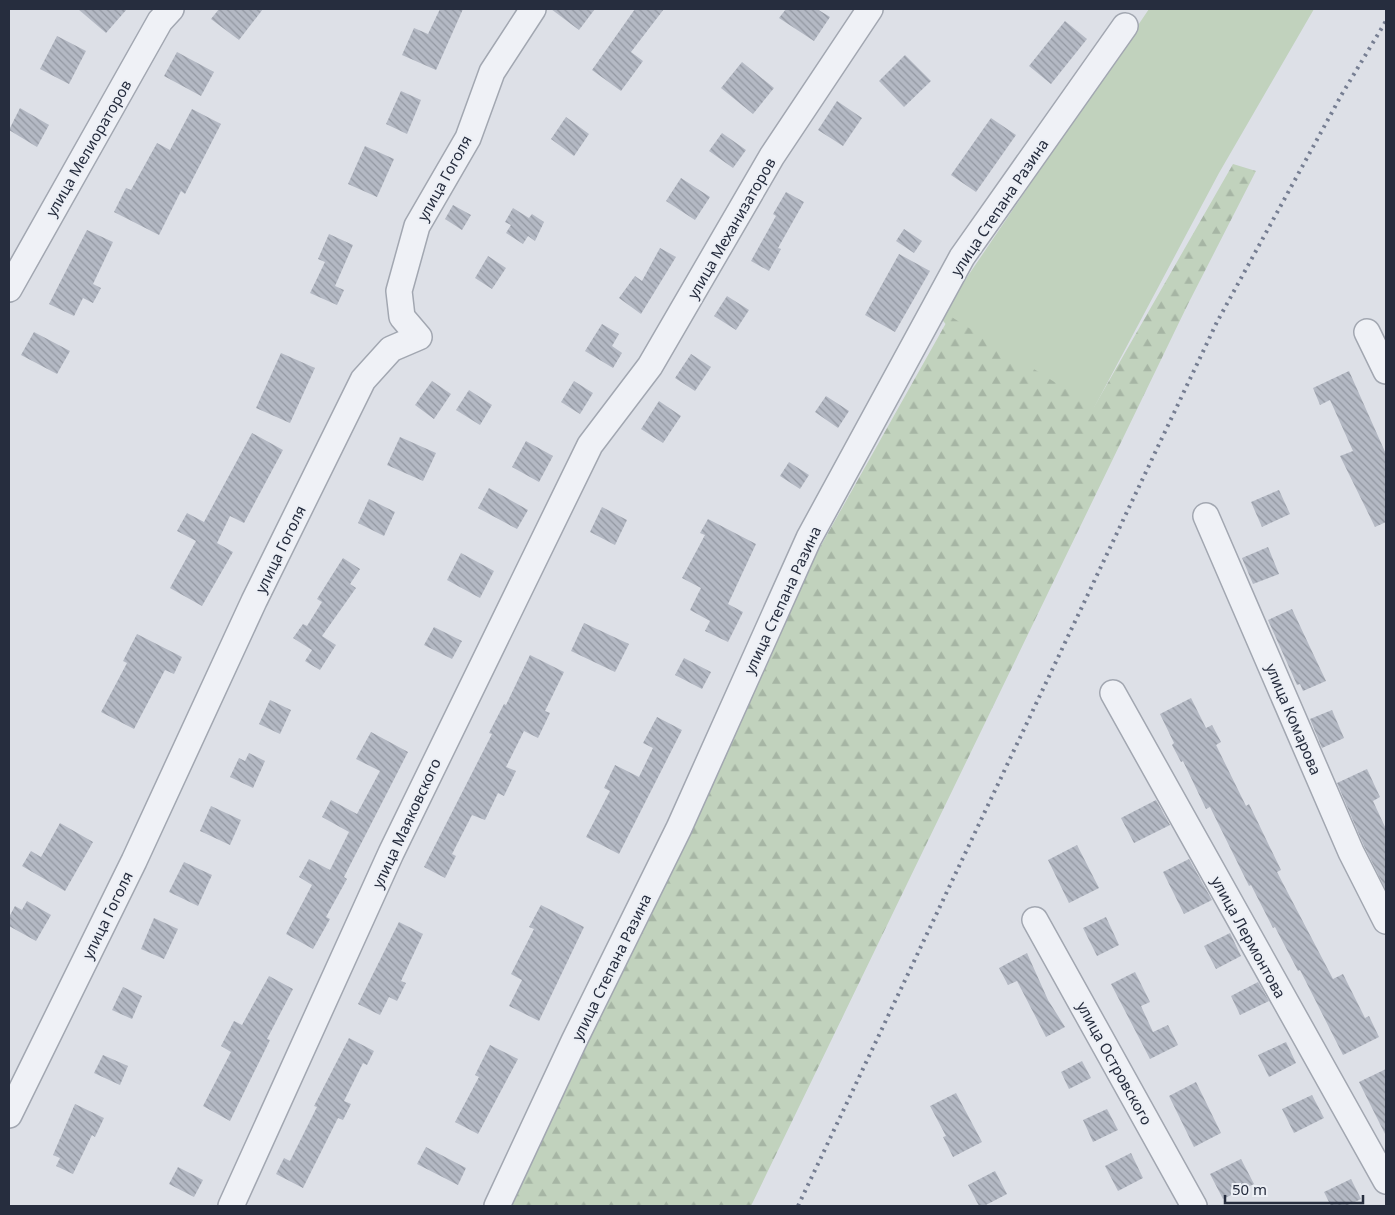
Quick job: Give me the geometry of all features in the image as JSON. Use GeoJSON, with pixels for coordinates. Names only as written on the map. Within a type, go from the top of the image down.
{"type":"FeatureCollection","features":[{"type":"Feature","properties":{"kind":"street","name":"улица Мелиораторов"},"geometry":{"type":"LineString","coordinates":[[9,289],[160,21],[171,9]]}},
{"type":"Feature","properties":{"kind":"street","name":"улица Гоголя"},"geometry":{"type":"LineString","coordinates":[[9,1115],[134,861],[254,601],[363,380],[391,349],[419,337],[402,317],[399,291],[417,226],[468,138],[492,72],[533,9]]}},
{"type":"Feature","properties":{"kind":"street","name":"улица Механизаторов"},"geometry":{"type":"LineString","coordinates":[[590,445],[650,366],[772,156],[870,9]]}},
{"type":"Feature","properties":{"kind":"street","name":"улица Степана Разина"},"geometry":{"type":"LineString","coordinates":[[497,1206],[574,1041],[680,828],[803,548],[962,258],[1125,26]]}},
{"type":"Feature","properties":{"kind":"street"},"geometry":{"type":"LineString","coordinates":[[1367,332],[1386,371]]}},
{"type":"Feature","properties":{"kind":"street","name":"улица Маяковского"},"geometry":{"type":"LineString","coordinates":[[231,1206],[391,853],[590,445]]}},
{"type":"Feature","properties":{"kind":"street","name":"улица Комарова"},"geometry":{"type":"LineString","coordinates":[[1206,516],[1351,852],[1386,921]]}},
{"type":"Feature","properties":{"kind":"street","name":"улица Лермонтова"},"geometry":{"type":"LineString","coordinates":[[1113,693],[1386,1181]]}},
{"type":"Feature","properties":{"kind":"street","name":"улица Островского"},"geometry":{"type":"LineString","coordinates":[[1035,920],[1194,1206]]}},
{"type":"Feature","properties":{"kind":"green space"},"geometry":{"type":"Polygon","coordinates":[[[1149,9],[1314,9],[1219,173],[1087,421],[952,332],[940,317],[1149,9]]]}},
{"type":"Feature","properties":{"kind":"green space"},"geometry":{"type":"Polygon","coordinates":[[[1233,164],[1256,171],[1188,304],[751,1206],[505,1206],[810,565],[950,316],[1094,407],[1233,164]]]}},
{"type":"Feature","properties":{"kind":"building"},"geometry":{"type":"Polygon","coordinates":[[[78,9],[127,9],[106,33],[78,9]]]}},
{"type":"Feature","properties":{"kind":"building"},"geometry":{"type":"Polygon","coordinates":[[[219,9],[263,9],[239,40],[211,19],[219,9]]]}},
{"type":"Feature","properties":{"kind":"building"},"geometry":{"type":"Polygon","coordinates":[[[440,9],[463,9],[436,70],[402,55],[414,28],[428,34],[440,9]]]}},
{"type":"Feature","properties":{"kind":"building"},"geometry":{"type":"Polygon","coordinates":[[[551,9],[595,9],[579,30],[551,9]]]}},
{"type":"Feature","properties":{"kind":"building"},"geometry":{"type":"Polygon","coordinates":[[[635,9],[664,9],[631,52],[643,61],[621,91],[592,70],[635,9]]]}},
{"type":"Feature","properties":{"kind":"building"},"geometry":{"type":"Polygon","coordinates":[[[786,9],[817,9],[830,17],[814,41],[779,18],[786,9]]]}},
{"type":"Feature","properties":{"kind":"building"},"geometry":{"type":"Polygon","coordinates":[[[1065,21],[1087,39],[1051,84],[1029,66],[1065,21]]]}},
{"type":"Feature","properties":{"kind":"building"},"geometry":{"type":"Polygon","coordinates":[[[57,36],[86,51],[69,84],[40,69],[57,36]]]}},
{"type":"Feature","properties":{"kind":"building"},"geometry":{"type":"Polygon","coordinates":[[[177,52],[214,72],[201,96],[164,76],[177,52]]]}},
{"type":"Feature","properties":{"kind":"building"},"geometry":{"type":"Polygon","coordinates":[[[905,55],[931,81],[904,107],[879,81],[905,55]]]}},
{"type":"Feature","properties":{"kind":"building"},"geometry":{"type":"Polygon","coordinates":[[[742,62],[774,88],[753,114],[721,88],[742,62]]]}},
{"type":"Feature","properties":{"kind":"building"},"geometry":{"type":"Polygon","coordinates":[[[401,91],[421,100],[407,134],[386,124],[401,91]]]}},
{"type":"Feature","properties":{"kind":"building"},"geometry":{"type":"Polygon","coordinates":[[[837,101],[862,118],[843,146],[818,130],[837,101]]]}},
{"type":"Feature","properties":{"kind":"building"},"geometry":{"type":"Polygon","coordinates":[[[20,108],[49,125],[37,147],[9,130],[20,108]]]}},
{"type":"Feature","properties":{"kind":"building"},"geometry":{"type":"Polygon","coordinates":[[[192,109],[221,124],[185,194],[181,191],[159,235],[114,212],[126,188],[131,190],[157,143],[170,150],[192,109]]]}},
{"type":"Feature","properties":{"kind":"building"},"geometry":{"type":"Polygon","coordinates":[[[566,117],[589,134],[574,156],[551,139],[566,117]]]}},
{"type":"Feature","properties":{"kind":"building"},"geometry":{"type":"Polygon","coordinates":[[[991,118],[1016,135],[976,192],[951,175],[991,118]]]}},
{"type":"Feature","properties":{"kind":"building"},"geometry":{"type":"Polygon","coordinates":[[[722,133],[746,150],[733,168],[709,151],[722,133]]]}},
{"type":"Feature","properties":{"kind":"building"},"geometry":{"type":"Polygon","coordinates":[[[365,146],[394,159],[377,197],[348,184],[365,146]]]}},
{"type":"Feature","properties":{"kind":"building"},"geometry":{"type":"Polygon","coordinates":[[[681,178],[710,197],[695,220],[666,201],[681,178]]]}},
{"type":"Feature","properties":{"kind":"building"},"geometry":{"type":"Polygon","coordinates":[[[786,192],[804,202],[778,248],[781,249],[769,271],[751,261],[776,216],[773,214],[786,192]]]}},
{"type":"Feature","properties":{"kind":"building"},"geometry":{"type":"Polygon","coordinates":[[[453,205],[471,215],[462,230],[445,219],[453,205]]]}},
{"type":"Feature","properties":{"kind":"building"},"geometry":{"type":"Polygon","coordinates":[[[513,208],[529,218],[532,214],[544,222],[535,241],[528,236],[523,244],[506,233],[511,225],[505,222],[513,208]]]}},
{"type":"Feature","properties":{"kind":"building"},"geometry":{"type":"Polygon","coordinates":[[[904,229],[922,241],[914,253],[896,241],[904,229]]]}},
{"type":"Feature","properties":{"kind":"building"},"geometry":{"type":"Polygon","coordinates":[[[87,230],[113,242],[93,284],[101,288],[93,303],[83,298],[74,316],[49,304],[87,230]]]}},
{"type":"Feature","properties":{"kind":"building"},"geometry":{"type":"Polygon","coordinates":[[[329,234],[353,245],[335,286],[344,290],[337,305],[310,293],[325,262],[318,259],[329,234]]]}},
{"type":"Feature","properties":{"kind":"building"},"geometry":{"type":"Polygon","coordinates":[[[660,248],[676,257],[641,314],[619,298],[635,276],[642,281],[660,248]]]}},
{"type":"Feature","properties":{"kind":"building"},"geometry":{"type":"Polygon","coordinates":[[[899,254],[930,271],[895,332],[865,315],[899,254]]]}},
{"type":"Feature","properties":{"kind":"building"},"geometry":{"type":"Polygon","coordinates":[[[488,256],[506,268],[492,289],[475,278],[488,256]]]}},
{"type":"Feature","properties":{"kind":"building"},"geometry":{"type":"Polygon","coordinates":[[[727,296],[749,310],[736,330],[714,316],[727,296]]]}},
{"type":"Feature","properties":{"kind":"building"},"geometry":{"type":"Polygon","coordinates":[[[602,324],[619,334],[612,346],[622,353],[613,368],[585,351],[602,324]]]}},
{"type":"Feature","properties":{"kind":"building"},"geometry":{"type":"Polygon","coordinates":[[[34,332],[70,351],[57,374],[21,355],[34,332]]]}},
{"type":"Feature","properties":{"kind":"building"},"geometry":{"type":"Polygon","coordinates":[[[281,353],[315,368],[290,423],[256,408],[281,353]]]}},
{"type":"Feature","properties":{"kind":"building"},"geometry":{"type":"Polygon","coordinates":[[[691,354],[711,367],[695,391],[675,378],[691,354]]]}},
{"type":"Feature","properties":{"kind":"building"},"geometry":{"type":"Polygon","coordinates":[[[1349,371],[1386,454],[1386,522],[1375,527],[1340,456],[1353,451],[1330,400],[1320,405],[1313,388],[1349,371]]]}},
{"type":"Feature","properties":{"kind":"building"},"geometry":{"type":"Polygon","coordinates":[[[432,381],[451,394],[434,419],[415,405],[432,381]]]}},
{"type":"Feature","properties":{"kind":"building"},"geometry":{"type":"Polygon","coordinates":[[[574,381],[593,393],[580,414],[561,402],[574,381]]]}},
{"type":"Feature","properties":{"kind":"building"},"geometry":{"type":"Polygon","coordinates":[[[469,390],[492,405],[480,425],[456,410],[469,390]]]}},
{"type":"Feature","properties":{"kind":"building"},"geometry":{"type":"Polygon","coordinates":[[[826,396],[849,411],[838,428],[815,412],[826,396]]]}},
{"type":"Feature","properties":{"kind":"building"},"geometry":{"type":"Polygon","coordinates":[[[659,401],[681,416],[663,443],[641,429],[659,401]]]}},
{"type":"Feature","properties":{"kind":"building"},"geometry":{"type":"Polygon","coordinates":[[[252,433],[283,450],[244,523],[230,516],[217,543],[233,552],[202,606],[170,588],[196,541],[177,531],[187,513],[204,522],[252,433]]]}},
{"type":"Feature","properties":{"kind":"building"},"geometry":{"type":"Polygon","coordinates":[[[400,437],[436,453],[423,481],[387,465],[400,437]]]}},
{"type":"Feature","properties":{"kind":"building"},"geometry":{"type":"Polygon","coordinates":[[[526,441],[553,456],[539,482],[512,467],[526,441]]]}},
{"type":"Feature","properties":{"kind":"building"},"geometry":{"type":"Polygon","coordinates":[[[789,462],[809,475],[800,489],[780,476],[789,462]]]}},
{"type":"Feature","properties":{"kind":"building"},"geometry":{"type":"Polygon","coordinates":[[[489,488],[528,510],[517,529],[478,508],[489,488]]]}},
{"type":"Feature","properties":{"kind":"building"},"geometry":{"type":"Polygon","coordinates":[[[1279,490],[1290,514],[1262,527],[1251,502],[1279,490]]]}},
{"type":"Feature","properties":{"kind":"building"},"geometry":{"type":"Polygon","coordinates":[[[369,499],[395,512],[384,536],[358,523],[369,499]]]}},
{"type":"Feature","properties":{"kind":"building"},"geometry":{"type":"Polygon","coordinates":[[[602,507],[627,520],[615,545],[590,532],[602,507]]]}},
{"type":"Feature","properties":{"kind":"building"},"geometry":{"type":"Polygon","coordinates":[[[708,519],[756,544],[728,604],[743,612],[728,642],[705,631],[710,621],[690,610],[701,588],[682,578],[705,535],[700,533],[708,519]]]}},
{"type":"Feature","properties":{"kind":"building"},"geometry":{"type":"Polygon","coordinates":[[[1268,547],[1279,574],[1253,584],[1242,558],[1268,547]]]}},
{"type":"Feature","properties":{"kind":"building"},"geometry":{"type":"Polygon","coordinates":[[[461,553],[494,571],[480,598],[447,580],[461,553]]]}},
{"type":"Feature","properties":{"kind":"building"},"geometry":{"type":"Polygon","coordinates":[[[343,558],[360,569],[350,584],[356,588],[322,636],[336,645],[320,670],[305,661],[312,650],[293,638],[303,624],[307,626],[322,602],[317,599],[343,558]]]}},
{"type":"Feature","properties":{"kind":"building"},"geometry":{"type":"Polygon","coordinates":[[[1292,609],[1326,681],[1303,691],[1300,684],[1297,685],[1268,620],[1292,609]]]}},
{"type":"Feature","properties":{"kind":"building"},"geometry":{"type":"Polygon","coordinates":[[[584,623],[629,644],[615,672],[571,651],[584,623]]]}},
{"type":"Feature","properties":{"kind":"building"},"geometry":{"type":"Polygon","coordinates":[[[434,627],[462,641],[452,659],[424,645],[434,627]]]}},
{"type":"Feature","properties":{"kind":"building"},"geometry":{"type":"Polygon","coordinates":[[[137,634],[182,657],[174,674],[165,670],[134,729],[101,712],[127,663],[123,661],[137,634]]]}},
{"type":"Feature","properties":{"kind":"building"},"geometry":{"type":"Polygon","coordinates":[[[530,655],[564,672],[545,711],[550,713],[538,738],[524,731],[506,767],[516,771],[504,796],[498,793],[485,820],[472,815],[452,854],[456,856],[445,878],[424,867],[492,734],[489,733],[504,704],[506,705],[530,655]]]}},
{"type":"Feature","properties":{"kind":"building"},"geometry":{"type":"Polygon","coordinates":[[[684,658],[711,672],[702,689],[675,675],[684,658]]]}},
{"type":"Feature","properties":{"kind":"building"},"geometry":{"type":"Polygon","coordinates":[[[1191,698],[1206,728],[1212,725],[1221,742],[1216,745],[1246,806],[1249,804],[1281,870],[1277,872],[1333,979],[1343,974],[1365,1018],[1369,1016],[1379,1037],[1343,1055],[1300,970],[1298,971],[1275,927],[1273,928],[1251,885],[1249,886],[1210,807],[1206,809],[1183,761],[1181,762],[1172,745],[1174,743],[1160,714],[1191,698]]]}},
{"type":"Feature","properties":{"kind":"building"},"geometry":{"type":"Polygon","coordinates":[[[270,700],[291,710],[280,734],[259,724],[270,700]]]}},
{"type":"Feature","properties":{"kind":"building"},"geometry":{"type":"Polygon","coordinates":[[[1332,710],[1344,738],[1322,748],[1310,719],[1332,710]]]}},
{"type":"Feature","properties":{"kind":"building"},"geometry":{"type":"Polygon","coordinates":[[[657,717],[682,730],[619,854],[586,837],[610,791],[604,788],[615,765],[639,777],[653,748],[643,743],[657,717]]]}},
{"type":"Feature","properties":{"kind":"building"},"geometry":{"type":"Polygon","coordinates":[[[371,732],[408,752],[344,877],[347,879],[326,917],[330,919],[313,949],[286,934],[312,885],[299,877],[309,859],[330,870],[349,832],[322,817],[331,800],[357,814],[380,771],[356,759],[371,732]]]}},
{"type":"Feature","properties":{"kind":"building"},"geometry":{"type":"Polygon","coordinates":[[[249,753],[265,761],[253,788],[230,777],[239,758],[245,761],[249,753]]]}},
{"type":"Feature","properties":{"kind":"building"},"geometry":{"type":"Polygon","coordinates":[[[1367,769],[1380,797],[1373,801],[1386,829],[1386,890],[1364,846],[1337,783],[1367,769]]]}},
{"type":"Feature","properties":{"kind":"building"},"geometry":{"type":"Polygon","coordinates":[[[1156,800],[1170,825],[1134,843],[1121,818],[1156,800]]]}},
{"type":"Feature","properties":{"kind":"building"},"geometry":{"type":"Polygon","coordinates":[[[211,806],[241,820],[230,845],[200,831],[211,806]]]}},
{"type":"Feature","properties":{"kind":"building"},"geometry":{"type":"Polygon","coordinates":[[[60,823],[93,842],[65,891],[22,866],[31,851],[41,857],[60,823]]]}},
{"type":"Feature","properties":{"kind":"building"},"geometry":{"type":"Polygon","coordinates":[[[1077,845],[1099,888],[1069,903],[1048,860],[1077,845]]]}},
{"type":"Feature","properties":{"kind":"building"},"geometry":{"type":"Polygon","coordinates":[[[1189,859],[1212,900],[1184,914],[1163,872],[1189,859]]]}},
{"type":"Feature","properties":{"kind":"building"},"geometry":{"type":"Polygon","coordinates":[[[184,862],[212,875],[198,906],[169,892],[184,862]]]}},
{"type":"Feature","properties":{"kind":"building"},"geometry":{"type":"Polygon","coordinates":[[[27,901],[51,915],[36,941],[9,926],[9,917],[15,906],[22,910],[27,901]]]}},
{"type":"Feature","properties":{"kind":"building"},"geometry":{"type":"Polygon","coordinates":[[[541,905],[584,927],[539,1021],[509,1006],[522,980],[511,974],[534,929],[529,927],[541,905]]]}},
{"type":"Feature","properties":{"kind":"building"},"geometry":{"type":"Polygon","coordinates":[[[1106,917],[1119,945],[1097,956],[1083,928],[1106,917]]]}},
{"type":"Feature","properties":{"kind":"building"},"geometry":{"type":"Polygon","coordinates":[[[154,918],[178,929],[164,959],[141,949],[154,918]]]}},
{"type":"Feature","properties":{"kind":"building"},"geometry":{"type":"Polygon","coordinates":[[[399,922],[423,934],[401,981],[406,983],[397,1001],[389,997],[380,1015],[358,1004],[399,922]]]}},
{"type":"Feature","properties":{"kind":"building"},"geometry":{"type":"Polygon","coordinates":[[[1230,933],[1241,956],[1216,969],[1204,946],[1230,933]]]}},
{"type":"Feature","properties":{"kind":"building"},"geometry":{"type":"Polygon","coordinates":[[[1027,953],[1048,1000],[1065,1027],[1046,1037],[1017,981],[1008,985],[999,968],[1027,953]]]}},
{"type":"Feature","properties":{"kind":"building"},"geometry":{"type":"Polygon","coordinates":[[[1135,972],[1150,1002],[1141,1006],[1153,1032],[1168,1025],[1178,1045],[1150,1059],[1111,984],[1135,972]]]}},
{"type":"Feature","properties":{"kind":"building"},"geometry":{"type":"Polygon","coordinates":[[[269,976],[293,989],[267,1039],[270,1040],[230,1121],[203,1106],[231,1052],[221,1046],[234,1021],[242,1025],[269,976]]]}},
{"type":"Feature","properties":{"kind":"building"},"geometry":{"type":"Polygon","coordinates":[[[1258,982],[1269,1001],[1240,1015],[1231,996],[1258,982]]]}},
{"type":"Feature","properties":{"kind":"building"},"geometry":{"type":"Polygon","coordinates":[[[123,987],[142,996],[132,1019],[112,1010],[123,987]]]}},
{"type":"Feature","properties":{"kind":"building"},"geometry":{"type":"Polygon","coordinates":[[[349,1038],[374,1051],[367,1065],[363,1063],[344,1101],[351,1104],[343,1120],[338,1118],[303,1188],[276,1174],[284,1158],[290,1161],[317,1107],[314,1106],[349,1038]]]}},
{"type":"Feature","properties":{"kind":"building"},"geometry":{"type":"Polygon","coordinates":[[[1286,1042],[1296,1063],[1269,1077],[1258,1055],[1286,1042]]]}},
{"type":"Feature","properties":{"kind":"building"},"geometry":{"type":"Polygon","coordinates":[[[490,1045],[518,1059],[478,1134],[455,1122],[479,1077],[475,1075],[490,1045]]]}},
{"type":"Feature","properties":{"kind":"building"},"geometry":{"type":"Polygon","coordinates":[[[103,1055],[128,1066],[120,1085],[94,1073],[103,1055]]]}},
{"type":"Feature","properties":{"kind":"building"},"geometry":{"type":"Polygon","coordinates":[[[1082,1061],[1091,1078],[1069,1089],[1061,1072],[1082,1061]]]}},
{"type":"Feature","properties":{"kind":"building"},"geometry":{"type":"Polygon","coordinates":[[[1386,1069],[1386,1136],[1359,1082],[1386,1069]]]}},
{"type":"Feature","properties":{"kind":"building"},"geometry":{"type":"Polygon","coordinates":[[[1196,1082],[1221,1133],[1194,1147],[1169,1096],[1196,1082]]]}},
{"type":"Feature","properties":{"kind":"building"},"geometry":{"type":"Polygon","coordinates":[[[956,1093],[982,1142],[953,1157],[943,1137],[946,1136],[930,1106],[956,1093]]]}},
{"type":"Feature","properties":{"kind":"building"},"geometry":{"type":"Polygon","coordinates":[[[1312,1095],[1324,1118],[1294,1133],[1282,1109],[1312,1095]]]}},
{"type":"Feature","properties":{"kind":"building"},"geometry":{"type":"Polygon","coordinates":[[[75,1104],[104,1118],[95,1137],[92,1135],[73,1174],[56,1166],[60,1158],[53,1155],[75,1104]]]}},
{"type":"Feature","properties":{"kind":"building"},"geometry":{"type":"Polygon","coordinates":[[[1107,1109],[1118,1130],[1093,1142],[1083,1120],[1107,1109]]]}},
{"type":"Feature","properties":{"kind":"building"},"geometry":{"type":"Polygon","coordinates":[[[426,1147],[466,1168],[458,1185],[417,1164],[426,1147]]]}},
{"type":"Feature","properties":{"kind":"building"},"geometry":{"type":"Polygon","coordinates":[[[1131,1153],[1143,1178],[1118,1191],[1105,1166],[1131,1153]]]}},
{"type":"Feature","properties":{"kind":"building"},"geometry":{"type":"Polygon","coordinates":[[[1241,1159],[1254,1184],[1223,1199],[1210,1174],[1241,1159]]]}},
{"type":"Feature","properties":{"kind":"building"},"geometry":{"type":"Polygon","coordinates":[[[178,1167],[203,1180],[194,1197],[169,1184],[178,1167]]]}},
{"type":"Feature","properties":{"kind":"building"},"geometry":{"type":"Polygon","coordinates":[[[995,1171],[1007,1194],[984,1206],[979,1206],[968,1185],[995,1171]]]}},
{"type":"Feature","properties":{"kind":"building"},"geometry":{"type":"Polygon","coordinates":[[[1351,1179],[1361,1199],[1346,1206],[1331,1206],[1324,1192],[1351,1179]]]}},
{"type":"Feature","properties":{"kind":"railway"},"geometry":{"type":"LineString","coordinates":[[798,1206],[1217,322],[1342,94],[1386,21]]}}]}
